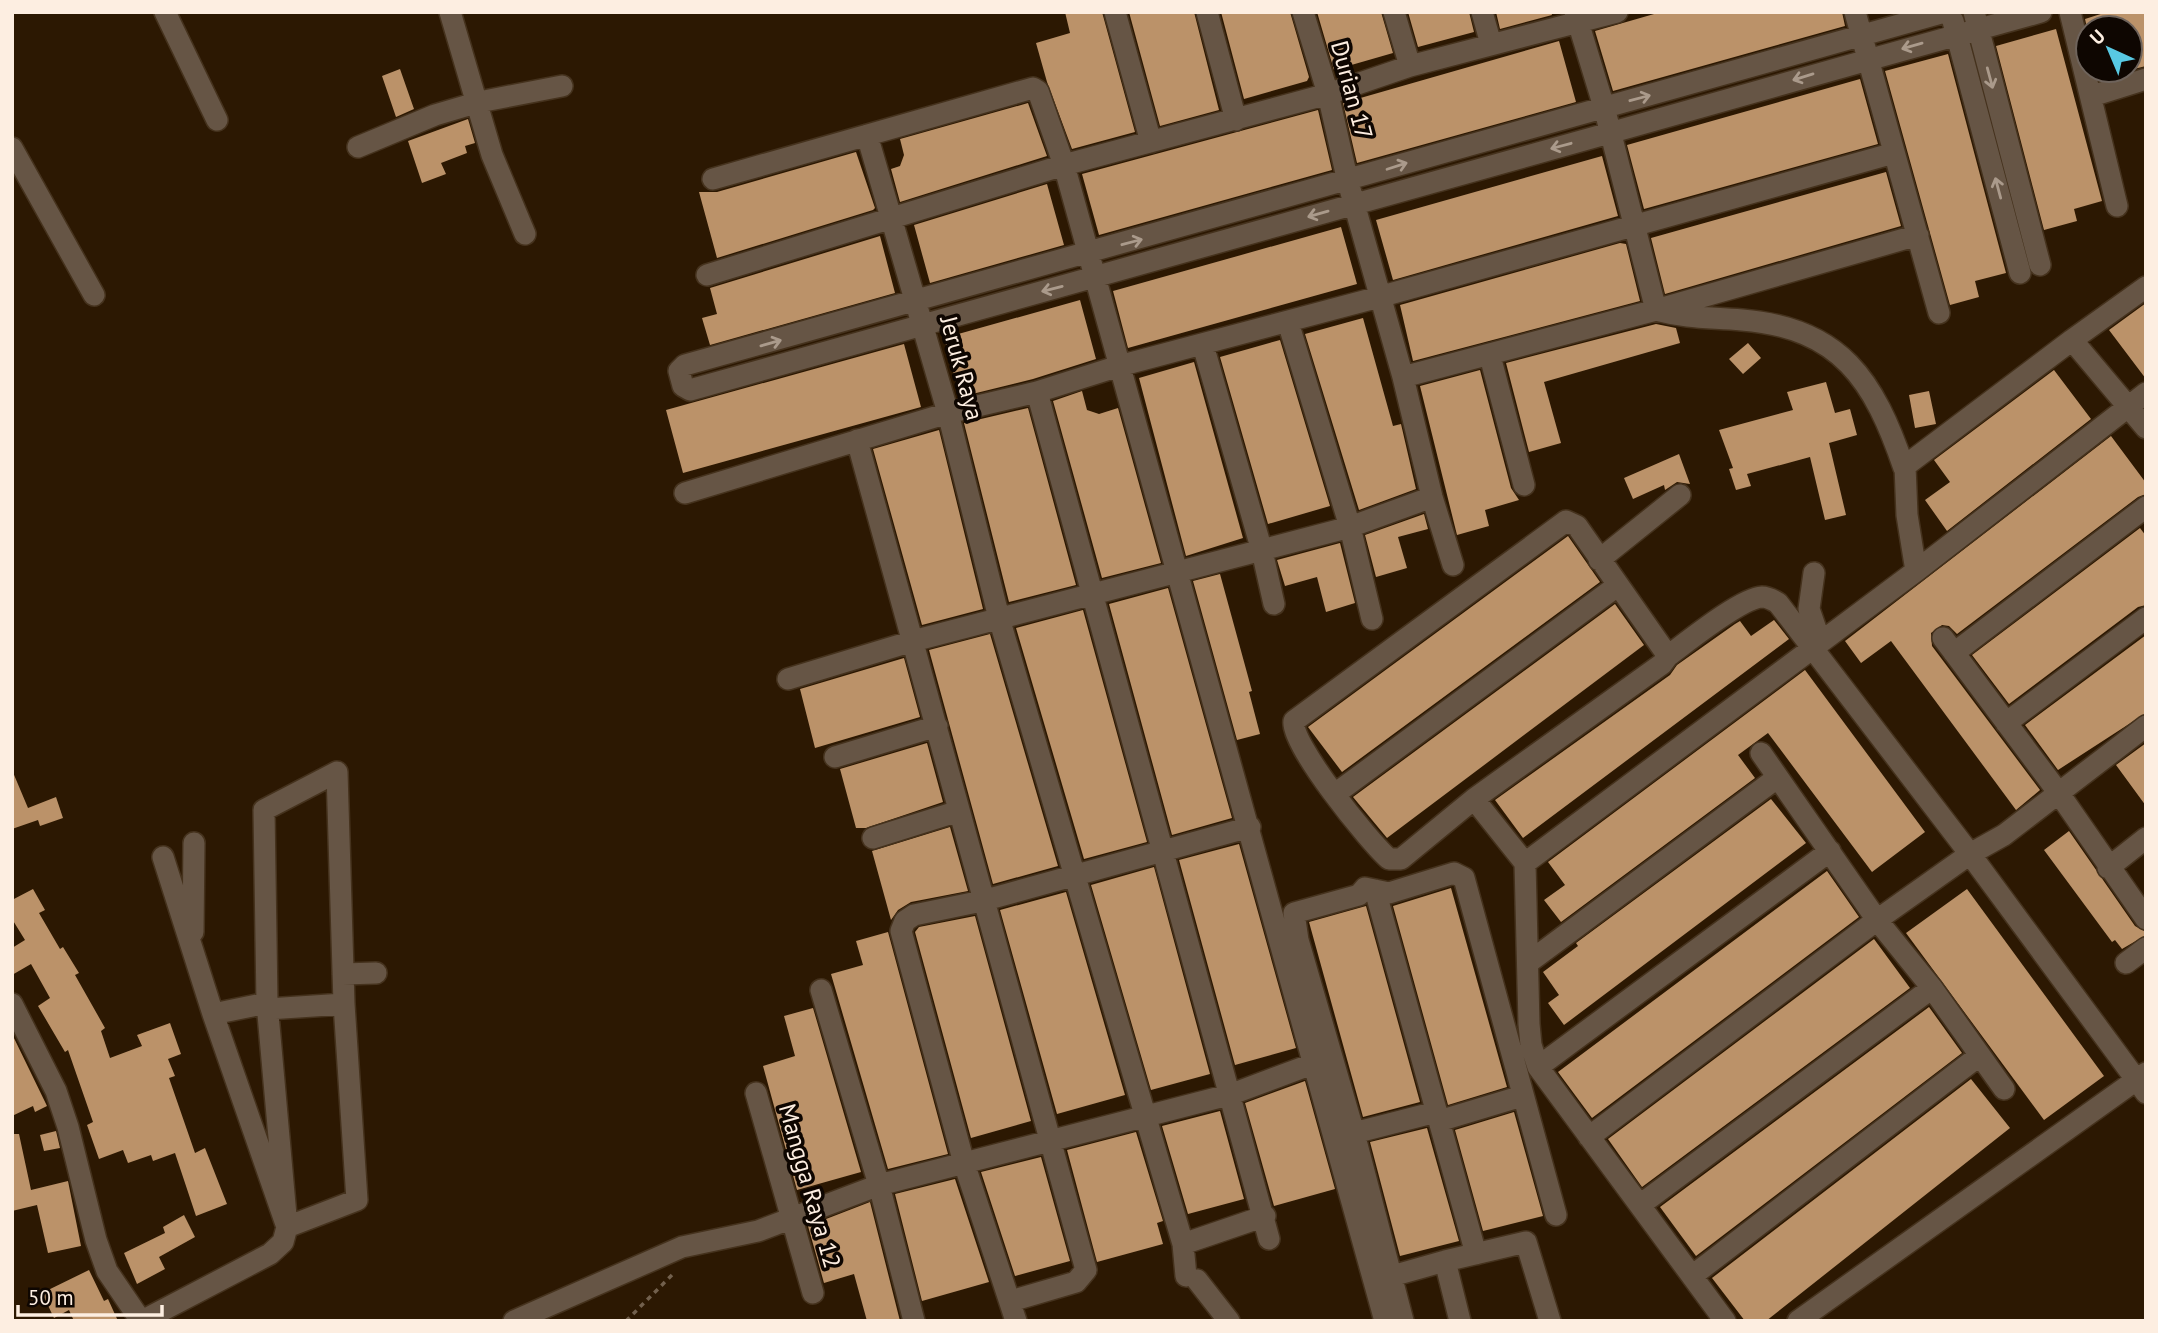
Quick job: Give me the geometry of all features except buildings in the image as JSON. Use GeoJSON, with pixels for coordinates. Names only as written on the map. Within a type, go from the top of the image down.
{"type":"FeatureCollection","features":[{"type":"Feature","properties":{"kind":"street"},"geometry":{"type":"LineString","coordinates":[[450,12],[479,102],[492,155],[525,234]]}},
{"type":"Feature","properties":{"kind":"street"},"geometry":{"type":"LineString","coordinates":[[1115,12],[1151,142]]}},
{"type":"Feature","properties":{"kind":"street"},"geometry":{"type":"LineString","coordinates":[[1208,12],[1236,120]]}},
{"type":"Feature","properties":{"kind":"street","name":"Durian 17"},"geometry":{"type":"LineString","coordinates":[[1303,12],[1328,94],[1348,182],[1403,377],[1432,497],[1453,565]]}},
{"type":"Feature","properties":{"kind":"street"},"geometry":{"type":"LineString","coordinates":[[1394,12],[1410,66]]}},
{"type":"Feature","properties":{"kind":"street"},"geometry":{"type":"LineString","coordinates":[[1482,12],[1491,44]]}},
{"type":"Feature","properties":{"kind":"street"},"geometry":{"type":"LineString","coordinates":[[707,275],[1064,165],[1328,94],[1410,66],[1576,18],[1617,12]]}},
{"type":"Feature","properties":{"kind":"street"},"geometry":{"type":"LineString","coordinates":[[1854,12],[1940,313]]}},
{"type":"Feature","properties":{"kind":"street"},"geometry":{"type":"LineString","coordinates":[[1945,12],[1348,182],[737,353],[681,366],[679,370],[683,386],[690,390],[922,323],[1094,279],[1956,33],[1976,21],[2041,12]]}},
{"type":"Feature","properties":{"kind":"street"},"geometry":{"type":"LineString","coordinates":[[1950,12],[2028,260],[1976,21]]}},
{"type":"Feature","properties":{"kind":"street"},"geometry":{"type":"LineString","coordinates":[[2070,12],[2117,206]]}},
{"type":"Feature","properties":{"kind":"street"},"geometry":{"type":"LineString","coordinates":[[172,15],[217,120]]}},
{"type":"Feature","properties":{"kind":"street"},"geometry":{"type":"LineString","coordinates":[[1576,18],[1604,107],[1656,310]]}},
{"type":"Feature","properties":{"kind":"street"},"geometry":{"type":"LineString","coordinates":[[1732,73],[1739,96]]}},
{"type":"Feature","properties":{"kind":"street"},"geometry":{"type":"LineString","coordinates":[[2092,96],[2146,79]]}},
{"type":"Feature","properties":{"kind":"street"},"geometry":{"type":"LineString","coordinates":[[358,147],[435,115],[479,102],[562,86]]}},
{"type":"Feature","properties":{"kind":"street"},"geometry":{"type":"LineString","coordinates":[[713,179],[1034,88],[1040,96],[1064,165],[1250,827],[1322,1060],[1354,1133],[1404,1321]]}},
{"type":"Feature","properties":{"kind":"street","name":"Jeruk Raya"},"geometry":{"type":"LineString","coordinates":[[867,135],[948,413],[999,618],[1147,1118],[1191,1278],[1229,1321]]}},
{"type":"Feature","properties":{"kind":"street"},"geometry":{"type":"LineString","coordinates":[[12,148],[94,295]]}},
{"type":"Feature","properties":{"kind":"street"},"geometry":{"type":"LineString","coordinates":[[685,492],[948,413],[1038,392],[1119,366],[1379,298],[1634,224],[1894,153]]}},
{"type":"Feature","properties":{"kind":"street"},"geometry":{"type":"LineString","coordinates":[[1403,377],[1656,310],[1917,234]]}},
{"type":"Feature","properties":{"kind":"street"},"geometry":{"type":"LineString","coordinates":[[1904,468],[1914,457],[2146,287]]}},
{"type":"Feature","properties":{"kind":"street"},"geometry":{"type":"LineString","coordinates":[[1656,310],[1688,319],[1742,320],[1794,327],[1829,345],[1847,360],[1886,418],[1904,468],[1907,515],[1916,571]]}},
{"type":"Feature","properties":{"kind":"street"},"geometry":{"type":"LineString","coordinates":[[1288,322],[1350,527],[1372,619]]}},
{"type":"Feature","properties":{"kind":"street"},"geometry":{"type":"LineString","coordinates":[[2072,340],[2137,399],[2146,428]]}},
{"type":"Feature","properties":{"kind":"street"},"geometry":{"type":"LineString","coordinates":[[1203,345],[1262,551],[1274,604]]}},
{"type":"Feature","properties":{"kind":"street"},"geometry":{"type":"LineString","coordinates":[[737,353],[744,375]]}},
{"type":"Feature","properties":{"kind":"street"},"geometry":{"type":"LineString","coordinates":[[1490,356],[1524,485]]}},
{"type":"Feature","properties":{"kind":"street"},"geometry":{"type":"LineString","coordinates":[[1038,392],[1092,596],[1232,1094],[1269,1239]]}},
{"type":"Feature","properties":{"kind":"street"},"geometry":{"type":"LineString","coordinates":[[1525,863],[1916,571],[2137,399]]}},
{"type":"Feature","properties":{"kind":"street"},"geometry":{"type":"LineString","coordinates":[[857,440],[937,726],[982,901],[1086,1270],[1076,1282],[1014,1311],[964,1163],[902,928],[914,915],[982,901],[1166,853],[1250,827]]}},
{"type":"Feature","properties":{"kind":"street"},"geometry":{"type":"LineString","coordinates":[[1599,560],[1680,495]]}},
{"type":"Feature","properties":{"kind":"street"},"geometry":{"type":"LineString","coordinates":[[788,679],[913,641],[1350,527],[1432,497]]}},
{"type":"Feature","properties":{"kind":"street"},"geometry":{"type":"LineString","coordinates":[[2146,507],[1949,645],[2058,792],[2108,868],[2146,919]]}},
{"type":"Feature","properties":{"kind":"street"},"geometry":{"type":"LineString","coordinates":[[1668,656],[1575,523],[1561,524],[1296,718],[1292,725],[1294,734],[1335,794],[1382,853],[1393,860],[1401,859],[1474,799],[1662,664],[1668,656],[1732,611],[1763,597],[1783,608],[1816,644],[1970,854],[2143,1082],[1798,1321]]}},
{"type":"Feature","properties":{"kind":"street"},"geometry":{"type":"LineString","coordinates":[[1814,573],[1809,609],[1816,644]]}},
{"type":"Feature","properties":{"kind":"street"},"geometry":{"type":"LineString","coordinates":[[1335,794],[1617,586]]}},
{"type":"Feature","properties":{"kind":"street"},"geometry":{"type":"LineString","coordinates":[[2006,723],[2146,618]]}},
{"type":"Feature","properties":{"kind":"street"},"geometry":{"type":"LineString","coordinates":[[835,757],[937,726]]}},
{"type":"Feature","properties":{"kind":"street"},"geometry":{"type":"LineString","coordinates":[[1588,1137],[1877,920],[1970,854],[2004,835],[2146,726]]}},
{"type":"Feature","properties":{"kind":"street"},"geometry":{"type":"LineString","coordinates":[[1761,753],[1877,920],[1932,988],[2004,1089]]}},
{"type":"Feature","properties":{"kind":"street"},"geometry":{"type":"LineString","coordinates":[[12,1004],[56,1091],[68,1127],[96,1240],[107,1271],[120,1294],[141,1321],[270,1254],[283,1242],[288,1227],[267,1006],[264,810],[337,772],[344,1004],[357,1200],[288,1227]]}},
{"type":"Feature","properties":{"kind":"street"},"geometry":{"type":"LineString","coordinates":[[1529,961],[1777,778]]}},
{"type":"Feature","properties":{"kind":"street"},"geometry":{"type":"LineString","coordinates":[[1474,799],[1525,863],[1531,1045],[1538,1067],[1725,1321]]}},
{"type":"Feature","properties":{"kind":"street"},"geometry":{"type":"LineString","coordinates":[[873,838],[959,811]]}},
{"type":"Feature","properties":{"kind":"street"},"geometry":{"type":"LineString","coordinates":[[2108,868],[2146,838]]}},
{"type":"Feature","properties":{"kind":"street"},"geometry":{"type":"LineString","coordinates":[[193,952],[194,843]]}},
{"type":"Feature","properties":{"kind":"street"},"geometry":{"type":"LineString","coordinates":[[1538,1067],[1830,851]]}},
{"type":"Feature","properties":{"kind":"street"},"geometry":{"type":"LineString","coordinates":[[163,857],[213,1014],[288,1227]]}},
{"type":"Feature","properties":{"kind":"street"},"geometry":{"type":"LineString","coordinates":[[1385,1321],[1322,1060],[1294,913],[1359,895],[1365,888],[1391,892],[1454,873],[1464,878],[1556,1215]]}},
{"type":"Feature","properties":{"kind":"street"},"geometry":{"type":"LineString","coordinates":[[1375,890],[1476,1254]]}},
{"type":"Feature","properties":{"kind":"street"},"geometry":{"type":"LineString","coordinates":[[2126,963],[2146,948]]}},
{"type":"Feature","properties":{"kind":"street"},"geometry":{"type":"LineString","coordinates":[[343,974],[376,973]]}},
{"type":"Feature","properties":{"kind":"street"},"geometry":{"type":"LineString","coordinates":[[1640,1205],[1932,988]]}},
{"type":"Feature","properties":{"kind":"street"},"geometry":{"type":"LineString","coordinates":[[821,990],[879,1185],[914,1321]]}},
{"type":"Feature","properties":{"kind":"street"},"geometry":{"type":"LineString","coordinates":[[213,1014],[267,1006],[344,1004]]}},
{"type":"Feature","properties":{"kind":"street"},"geometry":{"type":"LineString","coordinates":[[1692,1276],[1979,1056]]}},
{"type":"Feature","properties":{"kind":"street"},"geometry":{"type":"LineString","coordinates":[[514,1321],[682,1247],[739,1236],[879,1185],[1232,1094],[1322,1060]]}},
{"type":"Feature","properties":{"kind":"street","name":"Mangga Raya 12"},"geometry":{"type":"LineString","coordinates":[[756,1093],[813,1293]]}},
{"type":"Feature","properties":{"kind":"street"},"geometry":{"type":"LineString","coordinates":[[1354,1133],[1438,1117],[1522,1096]]}},
{"type":"Feature","properties":{"kind":"street"},"geometry":{"type":"LineString","coordinates":[[1183,1244],[1265,1216]]}},
{"type":"Feature","properties":{"kind":"street"},"geometry":{"type":"LineString","coordinates":[[1392,1276],[1526,1242],[1550,1321]]}},
{"type":"Feature","properties":{"kind":"street"},"geometry":{"type":"LineString","coordinates":[[1445,1261],[1460,1321]]}},
{"type":"Feature","properties":{"kind":"path"},"geometry":{"type":"LineString","coordinates":[[626,1321],[678,1269],[682,1247]]}}]}
